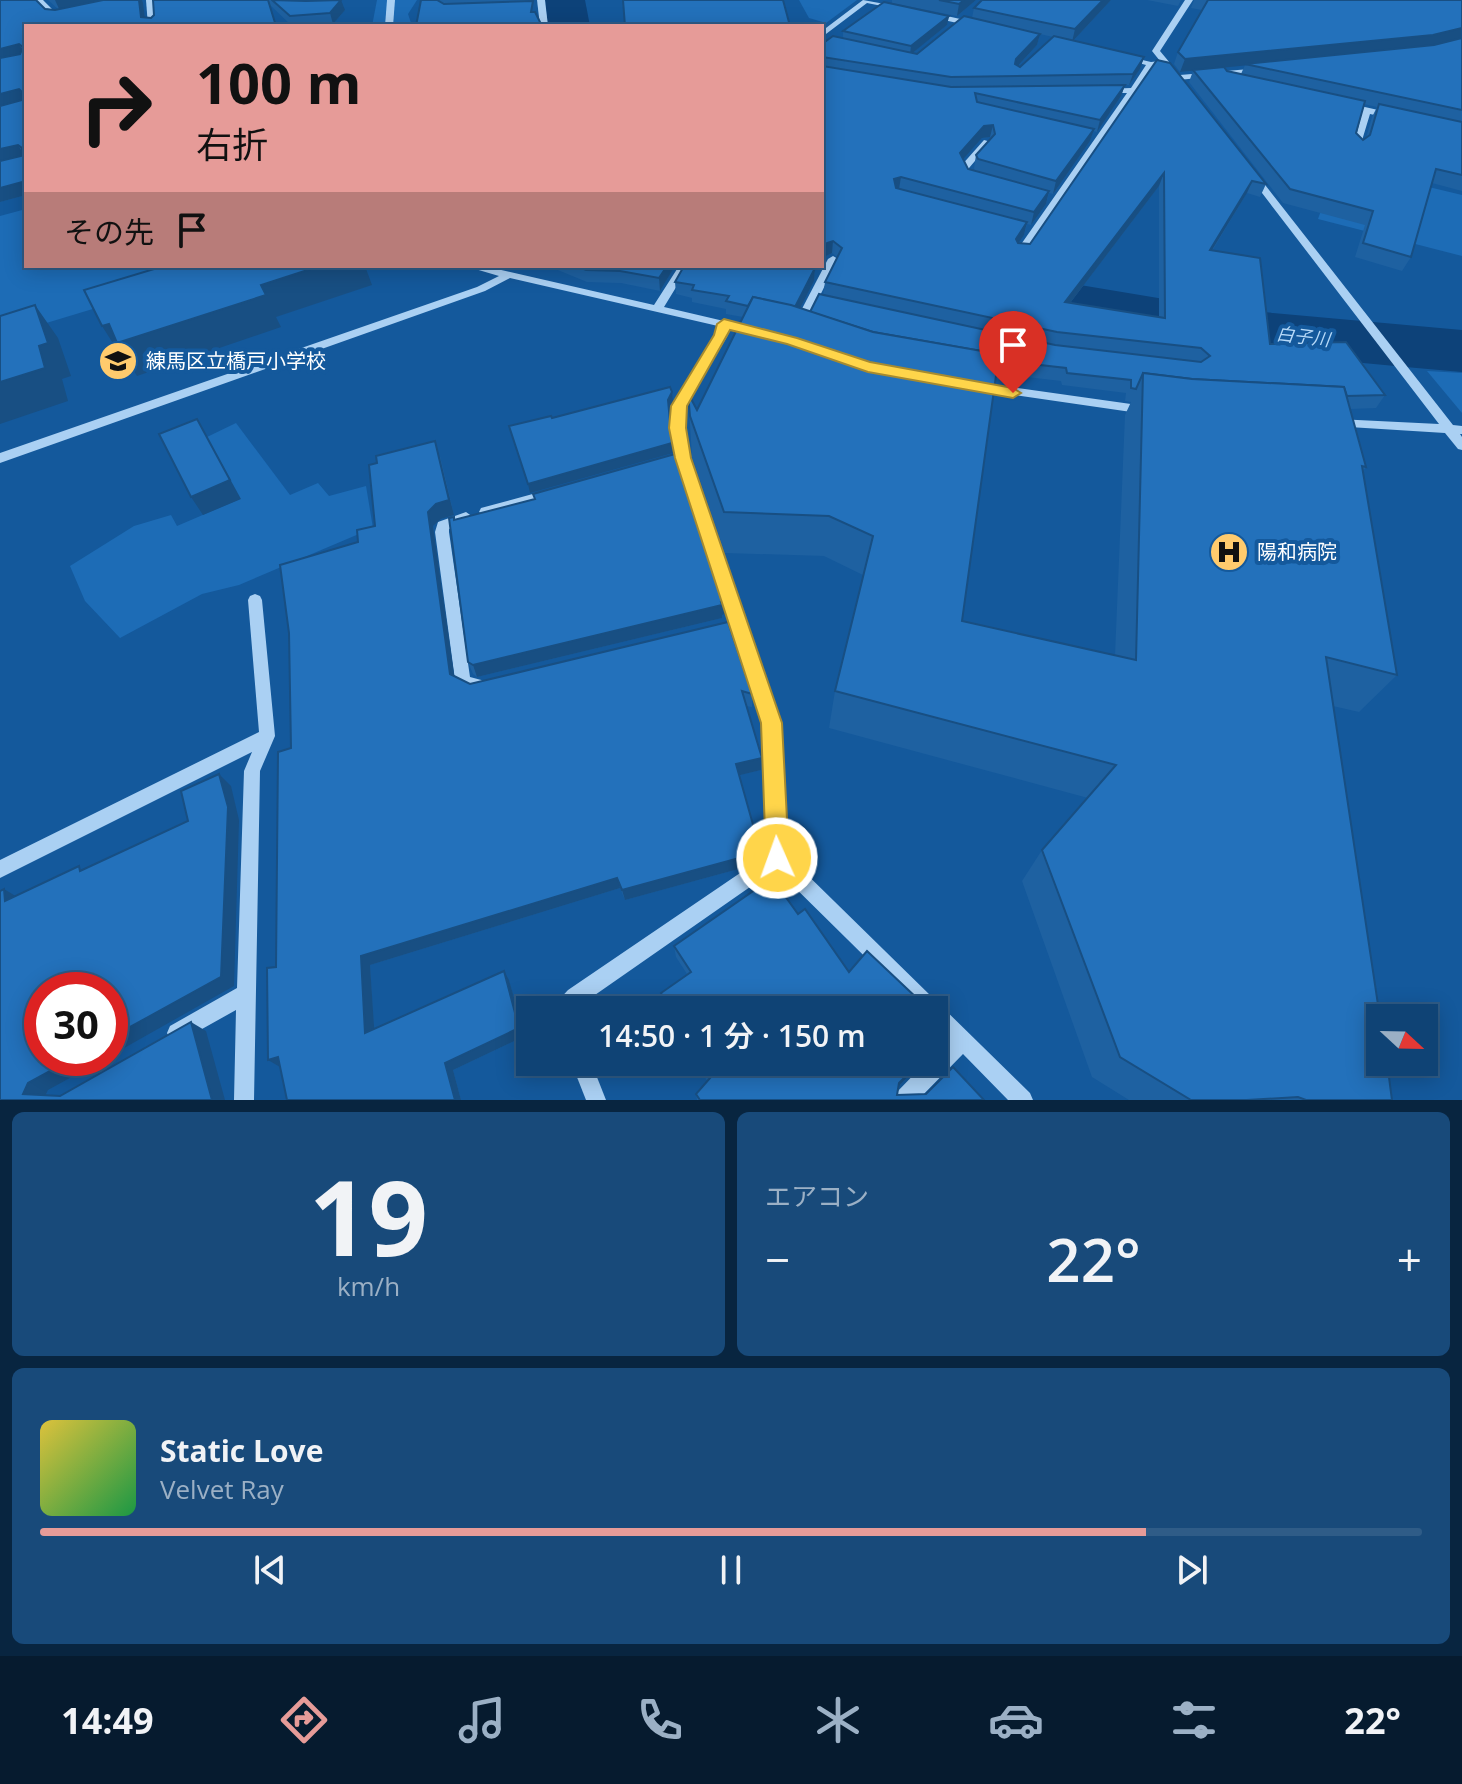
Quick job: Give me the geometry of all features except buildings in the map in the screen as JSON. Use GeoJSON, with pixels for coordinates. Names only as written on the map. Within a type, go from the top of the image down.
{"type":"FeatureCollection","features":[{"type":"Feature","properties":{"kind":"street"},"geometry":{"type":"LineString","coordinates":[[39,0],[54,15],[68,15]]}},
{"type":"Feature","properties":{"kind":"street"},"geometry":{"type":"LineString","coordinates":[[150,0],[152,24]]}},
{"type":"Feature","properties":{"kind":"street"},"geometry":{"type":"LineString","coordinates":[[389,24],[391,0]]}},
{"type":"Feature","properties":{"kind":"street"},"geometry":{"type":"LineString","coordinates":[[824,36],[867,0],[907,10]]}},
{"type":"Feature","properties":{"kind":"street"},"geometry":{"type":"LineString","coordinates":[[1185,88],[1156,51],[1189,0]]}},
{"type":"Feature","properties":{"kind":"street"},"geometry":{"type":"LineString","coordinates":[[524,8],[540,4],[544,24]]}},
{"type":"Feature","properties":{"kind":"street"},"geometry":{"type":"LineString","coordinates":[[920,12],[990,28]]}},
{"type":"Feature","properties":{"kind":"street"},"geometry":{"type":"LineString","coordinates":[[950,31],[969,14]]}},
{"type":"Feature","properties":{"kind":"street"},"geometry":{"type":"LineString","coordinates":[[824,39],[836,44]]}},
{"type":"Feature","properties":{"kind":"street"},"geometry":{"type":"LineString","coordinates":[[1110,55],[1151,64],[1166,63]]}},
{"type":"Feature","properties":{"kind":"street"},"geometry":{"type":"LineString","coordinates":[[1020,253],[1151,64]]}},
{"type":"Feature","properties":{"kind":"street"},"geometry":{"type":"LineString","coordinates":[[1178,78],[1267,70]]}},
{"type":"Feature","properties":{"kind":"street"},"geometry":{"type":"LineString","coordinates":[[1214,76],[1242,82]]}},
{"type":"Feature","properties":{"kind":"street"},"geometry":{"type":"LineString","coordinates":[[1088,91],[1134,90]]}},
{"type":"Feature","properties":{"kind":"street"},"geometry":{"type":"LineString","coordinates":[[1340,104],[1407,119]]}},
{"type":"Feature","properties":{"kind":"street"},"geometry":{"type":"LineString","coordinates":[[1356,147],[1367,110]]}},
{"type":"Feature","properties":{"kind":"street"},"geometry":{"type":"LineString","coordinates":[[1086,134],[1101,138]]}},
{"type":"Feature","properties":{"kind":"street"},"geometry":{"type":"LineString","coordinates":[[981,180],[969,176],[965,167],[987,142]]}},
{"type":"Feature","properties":{"kind":"street"},"geometry":{"type":"LineString","coordinates":[[1248,169],[1398,364],[1455,429],[1462,446]]}},
{"type":"Feature","properties":{"kind":"street"},"geometry":{"type":"LineString","coordinates":[[1042,196],[1058,201]]}},
{"type":"Feature","properties":{"kind":"street"},"geometry":{"type":"LineString","coordinates":[[1020,228],[1035,232]]}},
{"type":"Feature","properties":{"kind":"street"},"geometry":{"type":"LineString","coordinates":[[792,341],[833,259]]}},
{"type":"Feature","properties":{"kind":"street"},"geometry":{"type":"LineString","coordinates":[[477,268],[765,334]]}},
{"type":"Feature","properties":{"kind":"street"},"geometry":{"type":"LineString","coordinates":[[658,308],[683,268]]}},
{"type":"Feature","properties":{"kind":"street"},"geometry":{"type":"LineString","coordinates":[[811,274],[823,277]]}},
{"type":"Feature","properties":{"kind":"street"},"geometry":{"type":"LineString","coordinates":[[0,458],[481,289],[506,276]]}},
{"type":"Feature","properties":{"kind":"street"},"geometry":{"type":"LineString","coordinates":[[813,299],[828,302]]}},
{"type":"Feature","properties":{"kind":"street"},"geometry":{"type":"LineString","coordinates":[[724,324],[722,335],[678,409],[676,460],[733,625],[772,723],[777,858],[920,996]]}},
{"type":"Feature","properties":{"kind":"street"},"geometry":{"type":"LineString","coordinates":[[955,382],[1158,412]]}},
{"type":"Feature","properties":{"kind":"street"},"geometry":{"type":"LineString","coordinates":[[1326,422],[1455,429]]}},
{"type":"Feature","properties":{"kind":"street"},"geometry":{"type":"LineString","coordinates":[[489,684],[475,687],[463,680],[443,526],[563,491]]}},
{"type":"Feature","properties":{"kind":"street"},"geometry":{"type":"LineString","coordinates":[[244,1100],[252,771],[267,736],[255,600]]}},
{"type":"Feature","properties":{"kind":"street"},"geometry":{"type":"LineString","coordinates":[[0,869],[267,736]]}},
{"type":"Feature","properties":{"kind":"street"},"geometry":{"type":"LineString","coordinates":[[576,996],[777,858]]}},
{"type":"Feature","properties":{"kind":"street"},"geometry":{"type":"LineString","coordinates":[[165,1039],[246,994]]}},
{"type":"Feature","properties":{"kind":"street"},"geometry":{"type":"LineString","coordinates":[[948,1024],[1023,1100]]}},
{"type":"Feature","properties":{"kind":"street"},"geometry":{"type":"LineString","coordinates":[[903,1100],[963,1039]]}},
{"type":"Feature","properties":{"kind":"street"},"geometry":{"type":"LineString","coordinates":[[587,1076],[596,1100]]}},
{"type":"Feature","properties":{"kind":"shaded area"},"geometry":{"type":"Polygon","coordinates":[[[377,0],[417,0],[408,14],[411,24],[372,24],[377,0]]]}},
{"type":"Feature","properties":{"kind":"shaded area"},"geometry":{"type":"Polygon","coordinates":[[[799,0],[857,0],[826,23],[809,18],[799,0]]]}},
{"type":"Feature","properties":{"kind":"shaded area"},"geometry":{"type":"Polygon","coordinates":[[[1337,165],[1462,195],[1462,256],[1318,219],[1337,165]]]}},
{"type":"Feature","properties":{"kind":"shaded area"},"geometry":{"type":"Polygon","coordinates":[[[24,210],[24,268],[228,268],[0,337],[0,216],[24,210]]]}},
{"type":"Feature","properties":{"kind":"shaded area"},"geometry":{"type":"Polygon","coordinates":[[[1427,371],[1462,373],[1462,413],[1427,371]]]}},
{"type":"Feature","properties":{"kind":"shaded area"},"geometry":{"type":"Polygon","coordinates":[[[236,423],[290,495],[318,483],[329,496],[366,486],[373,528],[239,585],[202,594],[120,638],[85,601],[70,566],[134,526],[171,515],[177,526],[240,499],[207,437],[236,423]]]}},
{"type":"Feature","properties":{"kind":"waterway","name":"白子川"},"geometry":{"type":"LineString","coordinates":[[565,0],[569,24]]}},
{"type":"Feature","properties":{"kind":"waterway","name":"白子川"},"geometry":{"type":"LineString","coordinates":[[824,228],[898,256],[1056,300],[1218,327],[1462,351]]}},
{"type":"Feature","properties":{"kind":"place","name":"練馬区立橋戸小学校"},"geometry":{"type":"Point","coordinates":[118,361]}},
{"type":"Feature","properties":{"kind":"place","name":"陽和病院"},"geometry":{"type":"Point","coordinates":[1229,552]}},
{"type":"Feature","properties":{"kind":"route"},"geometry":{"type":"LineString","coordinates":[[777,858],[772,723],[683,458],[678,428],[679,406],[722,335],[724,324],[792,341],[868,367],[1013,393]]}}]}
